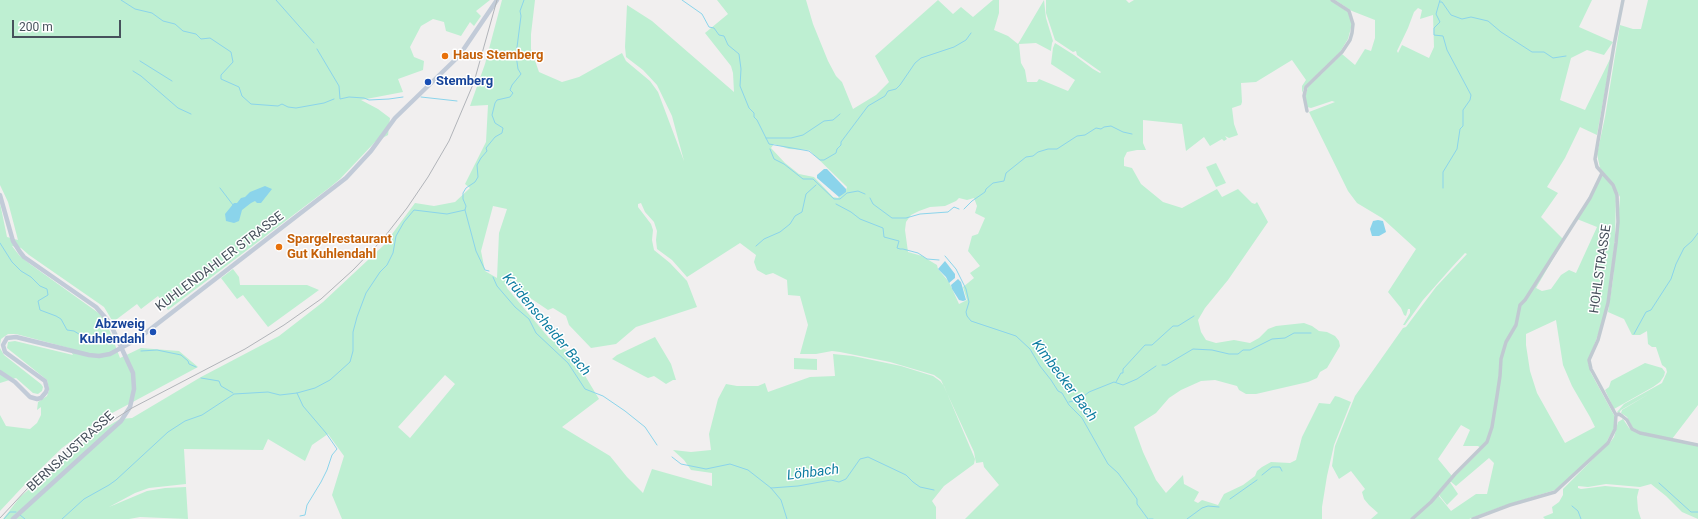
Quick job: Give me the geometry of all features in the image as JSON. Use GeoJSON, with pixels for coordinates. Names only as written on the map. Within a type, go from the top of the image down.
{"type":"FeatureCollection","features":[{"type":"Feature","properties":{"kind":"main road","name":"KUHLENDAHLER STRASSE"},"geometry":{"type":"LineString","coordinates":[[0,372],[15,382],[30,397],[38,399],[41,398],[46,392],[46,384],[43,379],[5,352],[3,347],[4,342],[9,337],[16,337],[89,356],[105,356],[122,349],[139,338],[346,178],[371,151],[394,118],[459,56],[497,0]]}},
{"type":"Feature","properties":{"kind":"main road","name":"BERNSAUSTRASSE"},"geometry":{"type":"LineString","coordinates":[[0,195],[13,241],[24,257],[96,307],[110,323],[133,373],[134,389],[130,407],[125,416],[14,518]]}},
{"type":"Feature","properties":{"kind":"street"},"geometry":{"type":"LineString","coordinates":[[1307,111],[1304,96],[1306,87],[1342,52],[1350,40],[1352,33],[1353,24],[1349,11],[1332,0]]}},
{"type":"Feature","properties":{"kind":"street","name":"HOHLSTRASSE"},"geometry":{"type":"LineString","coordinates":[[1616,415],[1589,364],[1590,356],[1598,340],[1608,304],[1618,222],[1617,194],[1613,185],[1597,167],[1595,159],[1614,45],[1624,0]]}},
{"type":"Feature","properties":{"kind":"street"},"geometry":{"type":"LineString","coordinates":[[1412,519],[1431,502],[1455,474],[1487,442],[1492,427],[1500,376],[1501,359],[1506,342],[1516,325],[1520,305],[1525,300],[1590,198],[1602,173]]}},
{"type":"Feature","properties":{"kind":"street"},"geometry":{"type":"LineString","coordinates":[[1473,519],[1510,505],[1555,492],[1608,443],[1615,429],[1616,415],[1619,414],[1627,420],[1632,429],[1640,433],[1698,445]]}},
{"type":"Feature","properties":{"kind":"green space"},"geometry":{"type":"Polygon","coordinates":[[[0,0],[490,0],[476,11],[481,16],[474,26],[470,22],[461,36],[446,31],[444,22],[433,19],[421,26],[410,47],[414,57],[424,61],[423,70],[398,79],[403,92],[361,100],[378,109],[390,118],[388,135],[375,142],[340,179],[329,188],[168,310],[158,296],[141,309],[137,304],[113,322],[104,307],[21,248],[12,246],[19,255],[30,264],[100,314],[109,329],[120,358],[141,348],[179,351],[198,367],[101,419],[62,448],[0,511],[0,415],[6,426],[30,429],[37,423],[41,415],[41,407],[37,410],[38,402],[47,396],[49,390],[47,380],[7,348],[8,342],[15,341],[73,355],[69,348],[16,334],[8,334],[1,339],[0,345],[0,203],[7,237],[18,240],[8,202],[0,185],[0,0]]]}},
{"type":"Feature","properties":{"kind":"green space"},"geometry":{"type":"Polygon","coordinates":[[[502,0],[535,0],[531,34],[531,49],[539,72],[562,82],[579,77],[622,53],[626,61],[650,81],[658,92],[684,161],[672,116],[657,85],[643,70],[626,57],[627,5],[652,21],[734,92],[731,66],[705,33],[728,14],[717,0],[806,0],[813,24],[828,61],[836,76],[842,82],[853,109],[876,95],[889,82],[875,56],[938,0],[953,14],[961,7],[973,17],[993,0],[999,0],[999,13],[994,30],[1008,36],[1018,44],[1044,0],[1046,18],[1053,41],[1051,51],[1036,43],[1019,44],[1021,63],[1025,70],[1027,82],[1037,82],[1039,79],[1068,91],[1075,80],[1051,64],[1055,43],[1093,69],[1100,73],[1101,72],[1077,55],[1076,51],[1073,52],[1055,40],[1046,13],[1046,0],[1126,0],[1129,3],[1134,0],[1330,0],[1348,12],[1352,24],[1348,39],[1340,52],[1305,86],[1302,93],[1302,86],[1306,80],[1292,60],[1256,82],[1241,83],[1241,105],[1232,108],[1234,124],[1238,135],[1229,138],[1225,136],[1227,139],[1224,141],[1222,139],[1210,146],[1204,137],[1186,151],[1182,124],[1143,120],[1143,143],[1146,150],[1127,152],[1124,158],[1124,166],[1132,168],[1141,184],[1163,202],[1182,208],[1217,189],[1222,197],[1238,189],[1252,203],[1255,204],[1257,202],[1268,222],[1228,280],[1205,308],[1198,320],[1201,332],[1206,340],[1216,343],[1234,340],[1250,343],[1259,338],[1268,329],[1276,326],[1304,323],[1319,331],[1327,332],[1335,336],[1339,341],[1340,346],[1327,368],[1320,372],[1317,378],[1308,382],[1256,394],[1246,394],[1239,390],[1237,386],[1215,380],[1201,381],[1181,390],[1169,398],[1156,413],[1134,427],[1143,452],[1156,480],[1166,493],[1183,475],[1184,484],[1199,492],[1194,501],[1198,503],[1202,500],[1218,505],[1224,494],[1243,485],[1255,476],[1257,471],[1262,467],[1271,462],[1290,463],[1296,460],[1302,437],[1319,403],[1330,404],[1335,396],[1351,402],[1334,445],[1327,476],[1322,507],[1322,519],[965,519],[999,485],[984,467],[983,462],[976,463],[974,452],[947,393],[975,459],[974,464],[944,486],[932,501],[936,507],[936,519],[342,519],[332,495],[344,456],[328,434],[312,445],[305,461],[268,439],[263,450],[184,449],[186,484],[149,488],[135,493],[109,507],[147,491],[186,487],[188,519],[140,517],[129,519],[3,519],[20,497],[90,437],[120,419],[132,418],[201,377],[279,336],[323,302],[384,245],[415,203],[434,206],[455,202],[470,188],[465,184],[486,142],[488,105],[470,106],[485,64],[502,0]],[[774,144],[771,148],[785,163],[799,174],[814,177],[833,197],[838,198],[846,190],[847,187],[809,150],[789,149],[774,144]],[[959,198],[945,206],[930,207],[911,215],[906,222],[905,230],[908,252],[922,256],[937,265],[938,269],[949,282],[959,304],[967,300],[963,287],[974,278],[970,273],[980,266],[968,251],[972,236],[978,234],[985,218],[975,213],[977,206],[974,198],[967,200],[959,198]],[[641,203],[638,204],[638,207],[651,224],[653,230],[652,240],[654,250],[670,263],[687,281],[697,307],[636,327],[616,344],[591,348],[569,325],[566,316],[553,308],[548,310],[505,281],[507,288],[549,338],[572,354],[599,399],[562,427],[610,456],[627,477],[643,493],[652,469],[712,486],[712,473],[691,470],[684,460],[673,450],[691,452],[711,450],[709,434],[718,399],[726,384],[737,386],[758,386],[765,383],[768,392],[810,377],[835,376],[833,354],[853,356],[901,366],[933,376],[943,385],[941,380],[934,375],[890,362],[840,352],[832,351],[816,354],[800,354],[808,325],[800,296],[788,295],[787,280],[773,273],[766,275],[757,270],[754,262],[756,255],[740,243],[687,277],[672,260],[657,249],[657,231],[654,222],[645,212],[641,203]],[[493,206],[481,251],[485,271],[497,278],[499,233],[507,209],[493,206]],[[445,375],[398,427],[410,438],[455,384],[445,375]]]}},
{"type":"Feature","properties":{"kind":"green space"},"geometry":{"type":"Polygon","coordinates":[[[1335,0],[1592,0],[1579,27],[1613,42],[1604,55],[1587,50],[1571,58],[1560,100],[1585,110],[1611,57],[1597,135],[1580,127],[1565,158],[1547,187],[1558,193],[1541,217],[1564,240],[1536,288],[1542,291],[1551,289],[1561,275],[1569,270],[1576,273],[1597,227],[1577,219],[1603,175],[1612,186],[1616,195],[1615,239],[1607,305],[1588,362],[1591,373],[1615,417],[1614,428],[1607,441],[1609,444],[1614,437],[1618,422],[1623,419],[1629,428],[1635,432],[1698,446],[1698,519],[1682,512],[1651,484],[1640,487],[1606,484],[1588,487],[1578,486],[1578,488],[1581,489],[1605,486],[1639,489],[1637,497],[1638,510],[1641,519],[1545,519],[1543,517],[1553,513],[1552,507],[1559,502],[1563,495],[1563,489],[1602,450],[1555,490],[1503,506],[1469,519],[1413,519],[1438,495],[1451,511],[1476,494],[1487,494],[1494,463],[1489,458],[1456,486],[1450,481],[1482,449],[1478,446],[1463,446],[1470,430],[1461,425],[1438,459],[1452,476],[1430,502],[1410,519],[1371,519],[1378,513],[1364,499],[1362,492],[1365,489],[1351,471],[1339,479],[1332,466],[1335,446],[1355,396],[1403,328],[1406,327],[1436,287],[1467,254],[1465,253],[1452,267],[1423,300],[1405,325],[1403,325],[1410,313],[1410,309],[1408,309],[1406,316],[1404,315],[1401,308],[1388,292],[1416,249],[1382,218],[1357,203],[1348,191],[1309,112],[1335,102],[1332,101],[1311,108],[1307,107],[1305,97],[1308,87],[1342,54],[1355,65],[1365,49],[1371,51],[1375,38],[1375,20],[1352,11],[1335,0]],[[1418,8],[1414,12],[1397,51],[1398,53],[1402,45],[1429,58],[1434,47],[1433,15],[1420,19],[1422,10],[1418,8]],[[1556,320],[1526,334],[1526,345],[1530,371],[1537,393],[1565,443],[1595,427],[1572,386],[1563,365],[1556,320]]]}},
{"type":"Feature","properties":{"kind":"green space"},"geometry":{"type":"Polygon","coordinates":[[[1648,0],[1698,0],[1698,405],[1672,439],[1641,432],[1633,428],[1627,417],[1621,413],[1622,410],[1649,394],[1621,410],[1619,413],[1617,412],[1624,404],[1662,383],[1667,372],[1666,368],[1662,365],[1656,347],[1652,347],[1648,344],[1647,331],[1640,335],[1632,335],[1624,319],[1608,312],[1613,279],[1620,197],[1614,185],[1600,168],[1597,154],[1605,117],[1620,25],[1633,29],[1641,29],[1648,0]]]}},
{"type":"Feature","properties":{"kind":"green space"},"geometry":{"type":"Polygon","coordinates":[[[1216,163],[1226,183],[1216,187],[1206,167],[1216,163]]]}},
{"type":"Feature","properties":{"kind":"green space"},"geometry":{"type":"Polygon","coordinates":[[[233,269],[239,277],[240,285],[307,285],[319,290],[268,327],[243,295],[237,299],[221,278],[233,269]]]}},
{"type":"Feature","properties":{"kind":"green space"},"geometry":{"type":"Polygon","coordinates":[[[655,337],[671,364],[676,380],[666,384],[654,376],[648,378],[612,359],[617,355],[655,337]]]}},
{"type":"Feature","properties":{"kind":"green space"},"geometry":{"type":"Polygon","coordinates":[[[0,348],[4,355],[41,384],[43,387],[42,391],[38,394],[33,393],[16,378],[0,383],[0,348]]]}},
{"type":"Feature","properties":{"kind":"green space"},"geometry":{"type":"Polygon","coordinates":[[[794,358],[817,359],[817,370],[794,369],[794,358]]]}},
{"type":"Feature","properties":{"kind":"green space"},"geometry":{"type":"Polygon","coordinates":[[[1645,363],[1662,368],[1665,372],[1660,382],[1614,409],[1605,390],[1609,387],[1611,381],[1645,363]]]}},
{"type":"Feature","properties":{"kind":"green space"},"geometry":{"type":"Polygon","coordinates":[[[1450,482],[1458,494],[1447,505],[1439,495],[1450,482]]]}},
{"type":"Feature","properties":{"kind":"water"},"geometry":{"type":"Polygon","coordinates":[[[824,169],[827,169],[846,189],[846,192],[839,197],[817,178],[817,175],[824,169]]]}},
{"type":"Feature","properties":{"kind":"water"},"geometry":{"type":"Polygon","coordinates":[[[265,186],[272,189],[261,203],[257,203],[255,201],[242,210],[239,221],[234,223],[226,221],[225,214],[234,203],[237,203],[241,198],[245,197],[250,192],[265,186]]]}},
{"type":"Feature","properties":{"kind":"water"},"geometry":{"type":"Polygon","coordinates":[[[1373,221],[1383,221],[1386,232],[1379,236],[1372,236],[1370,229],[1373,221]]]}},
{"type":"Feature","properties":{"kind":"water"},"geometry":{"type":"Polygon","coordinates":[[[945,261],[955,274],[955,278],[949,283],[946,277],[938,269],[945,261]]]}},
{"type":"Feature","properties":{"kind":"water"},"geometry":{"type":"Polygon","coordinates":[[[958,279],[961,282],[966,300],[963,301],[959,300],[951,285],[958,279]]]}},
{"type":"Feature","properties":{"kind":"waterway"},"geometry":{"type":"LineString","coordinates":[[121,0],[135,9],[152,13],[163,21],[175,24],[183,31],[196,34],[201,39],[210,38],[231,52],[233,62],[221,75],[221,79],[239,87],[242,96],[251,104],[278,106],[282,104],[288,107],[296,108],[324,103],[334,99]]}},
{"type":"Feature","properties":{"kind":"waterway"},"geometry":{"type":"LineString","coordinates":[[276,0],[314,43]]}},
{"type":"Feature","properties":{"kind":"waterway"},"geometry":{"type":"LineString","coordinates":[[62,519],[84,499],[116,480],[168,432],[185,421],[202,415],[234,394],[268,392],[280,395],[297,393],[315,388],[330,380],[350,362],[353,351],[353,332],[366,293],[380,272],[387,265],[393,253],[396,236],[404,222],[414,210],[447,214],[465,210],[466,206],[463,199],[463,193],[466,188],[475,182],[478,177],[477,165],[487,151],[486,148],[495,137],[502,133],[503,128],[495,123],[492,115],[495,103],[497,100],[510,97],[513,93],[510,90],[512,85],[521,74],[518,69],[516,55],[521,16],[520,11],[524,0]]}},
{"type":"Feature","properties":{"kind":"waterway"},"geometry":{"type":"LineString","coordinates":[[682,0],[702,14],[709,27],[714,28],[719,35],[724,36],[728,45],[739,54],[741,69],[740,86],[749,108],[754,113],[754,117],[769,144],[809,151],[820,160],[824,160],[836,153],[837,149],[841,145],[841,142],[868,106],[885,96],[888,91],[896,89],[915,63],[921,58],[954,47],[966,40],[971,33]]}},
{"type":"Feature","properties":{"kind":"waterway"},"geometry":{"type":"LineString","coordinates":[[1440,0],[1436,14],[1440,22],[1434,28],[1434,35],[1443,36],[1447,50],[1471,95],[1470,100],[1463,110],[1463,126],[1460,129],[1457,149],[1443,172],[1443,188]]}},
{"type":"Feature","properties":{"kind":"waterway"},"geometry":{"type":"LineString","coordinates":[[1440,2],[1442,2],[1451,15],[1462,19],[1471,17],[1488,21],[1501,32],[1532,52],[1544,52],[1553,58],[1566,56]]}},
{"type":"Feature","properties":{"kind":"waterway"},"geometry":{"type":"LineString","coordinates":[[317,49],[339,86],[340,99],[349,97],[364,98],[369,100],[403,97]]}},
{"type":"Feature","properties":{"kind":"waterway"},"geometry":{"type":"LineString","coordinates":[[140,61],[172,81]]}},
{"type":"Feature","properties":{"kind":"waterway"},"geometry":{"type":"LineString","coordinates":[[133,71],[141,76],[178,108],[191,114]]}},
{"type":"Feature","properties":{"kind":"waterway"},"geometry":{"type":"LineString","coordinates":[[421,97],[457,101]]}},
{"type":"Feature","properties":{"kind":"waterway"},"geometry":{"type":"LineString","coordinates":[[766,138],[791,138],[803,135],[824,121],[833,120],[840,114]]}},
{"type":"Feature","properties":{"kind":"waterway"},"geometry":{"type":"LineString","coordinates":[[964,209],[985,192],[986,189],[993,183],[1004,181],[1006,173],[1026,157],[1033,156],[1038,152],[1048,149],[1057,149],[1077,136],[1085,135],[1096,128],[1101,129],[1111,126],[1123,132],[1132,134]]}},
{"type":"Feature","properties":{"kind":"waterway","name":"Kimbecker Bach"},"geometry":{"type":"LineString","coordinates":[[770,149],[774,159],[784,164],[803,179],[813,179],[834,199],[840,199],[847,193],[858,191],[865,194]]}},
{"type":"Feature","properties":{"kind":"waterway"},"geometry":{"type":"LineString","coordinates":[[756,246],[764,239],[780,232],[790,224],[795,216],[802,212],[806,194],[816,185]]}},
{"type":"Feature","properties":{"kind":"waterway"},"geometry":{"type":"LineString","coordinates":[[220,188],[233,205]]}},
{"type":"Feature","properties":{"kind":"waterway"},"geometry":{"type":"LineString","coordinates":[[870,198],[873,204],[892,218],[906,218],[920,214],[948,212],[954,207],[959,209]]}},
{"type":"Feature","properties":{"kind":"waterway","name":"Kimbecker Bach"},"geometry":{"type":"LineString","coordinates":[[836,204],[860,219],[883,228],[884,237],[899,241],[897,248],[918,253],[927,259],[939,260]]}},
{"type":"Feature","properties":{"kind":"waterway","name":"Krüdenscheider Bach"},"geometry":{"type":"LineString","coordinates":[[465,210],[476,251],[485,270],[489,271]]}},
{"type":"Feature","properties":{"kind":"waterway"},"geometry":{"type":"LineString","coordinates":[[1634,334],[1646,312],[1651,310],[1671,279],[1684,248],[1698,233]]}},
{"type":"Feature","properties":{"kind":"waterway"},"geometry":{"type":"LineString","coordinates":[[0,243],[12,262],[21,271],[31,277],[40,286],[47,289],[48,295],[38,301],[40,310],[61,319],[67,330],[74,331],[95,344],[101,341],[110,344]]}},
{"type":"Feature","properties":{"kind":"waterway","name":"Kimbecker Bach"},"geometry":{"type":"LineString","coordinates":[[945,256],[956,269],[966,289],[969,302],[966,312],[967,316],[971,321],[1016,336],[1030,349],[1058,391],[1062,393],[1069,405],[1082,418],[1108,464],[1118,473],[1137,499],[1137,504],[1148,519]]}},
{"type":"Feature","properties":{"kind":"waterway","name":"Krüdenscheider Bach"},"geometry":{"type":"LineString","coordinates":[[493,277],[497,286],[515,307],[529,319],[536,333],[568,363],[585,389],[603,396],[625,411],[645,427],[657,445]]}},
{"type":"Feature","properties":{"kind":"waterway"},"geometry":{"type":"LineString","coordinates":[[1116,382],[1121,373],[1123,373],[1123,369],[1145,345],[1152,345],[1173,326],[1178,326],[1194,316]]}},
{"type":"Feature","properties":{"kind":"waterway"},"geometry":{"type":"LineString","coordinates":[[1162,365],[1166,365],[1193,349],[1238,354],[1243,350],[1250,350],[1272,339],[1285,338],[1294,333],[1311,333]]}},
{"type":"Feature","properties":{"kind":"waterway"},"geometry":{"type":"LineString","coordinates":[[141,351],[157,350],[181,355],[188,361],[189,364],[196,367]]}},
{"type":"Feature","properties":{"kind":"waterway"},"geometry":{"type":"LineString","coordinates":[[1069,402],[1073,401],[1074,397],[1080,394],[1084,396],[1089,392],[1114,382],[1123,385],[1137,379],[1156,366]]}},
{"type":"Feature","properties":{"kind":"waterway"},"geometry":{"type":"LineString","coordinates":[[201,378],[219,381],[221,386],[233,393]]}},
{"type":"Feature","properties":{"kind":"waterway"},"geometry":{"type":"LineString","coordinates":[[297,393],[303,406],[326,433],[337,449],[332,455],[327,470],[307,505],[305,515],[300,516]]}},
{"type":"Feature","properties":{"kind":"waterway","name":"Krüdenscheider Bach"},"geometry":{"type":"LineString","coordinates":[[672,457],[681,464],[706,469],[730,464],[748,470],[771,488],[781,500],[787,519]]}},
{"type":"Feature","properties":{"kind":"waterway","name":"Löhbach"},"geometry":{"type":"LineString","coordinates":[[771,488],[798,486],[831,480],[839,482],[846,479],[860,459],[868,457],[906,475],[920,487],[934,490]]}},
{"type":"Feature","properties":{"kind":"waterway"},"geometry":{"type":"LineString","coordinates":[[1262,475],[1272,467],[1280,467],[1282,471]]}},
{"type":"Feature","properties":{"kind":"waterway"},"geometry":{"type":"LineString","coordinates":[[1230,499],[1257,480]]}},
{"type":"Feature","properties":{"kind":"waterway"},"geometry":{"type":"LineString","coordinates":[[1659,483],[1691,512],[1698,512]]}},
{"type":"Feature","properties":{"kind":"waterway","name":"Kimbecker Bach"},"geometry":{"type":"LineString","coordinates":[[1187,519],[1202,508],[1208,506],[1219,507]]}},
{"type":"Feature","properties":{"kind":"waterway"},"geometry":{"type":"LineString","coordinates":[[1572,506],[1578,511],[1581,519]]}},
{"type":"Feature","properties":{"kind":"waterway"},"geometry":{"type":"LineString","coordinates":[[4,519],[10,512],[16,512]]}},
{"type":"Feature","properties":{"kind":"waterway"},"geometry":{"type":"LineString","coordinates":[[20,515],[25,519]]}},
{"type":"Feature","properties":{"kind":"railway"},"geometry":{"type":"LineString","coordinates":[[0,518],[42,473],[82,440],[132,408],[245,349],[284,325],[321,299],[353,270],[382,240],[407,208],[428,177],[449,141],[474,82],[497,0]]}},
{"type":"Feature","properties":{"kind":"place","name":"Haus Stemberg"},"geometry":{"type":"Point","coordinates":[445,56]}},
{"type":"Feature","properties":{"kind":"place","name":"Stemberg"},"geometry":{"type":"Point","coordinates":[428,82]}},
{"type":"Feature","properties":{"kind":"place","name":"Spargelrestaurant Gut Kuhlendahl"},"geometry":{"type":"Point","coordinates":[279,247]}},
{"type":"Feature","properties":{"kind":"place","name":"Abzweig Kuhlendahl"},"geometry":{"type":"Point","coordinates":[153,332]}}]}
